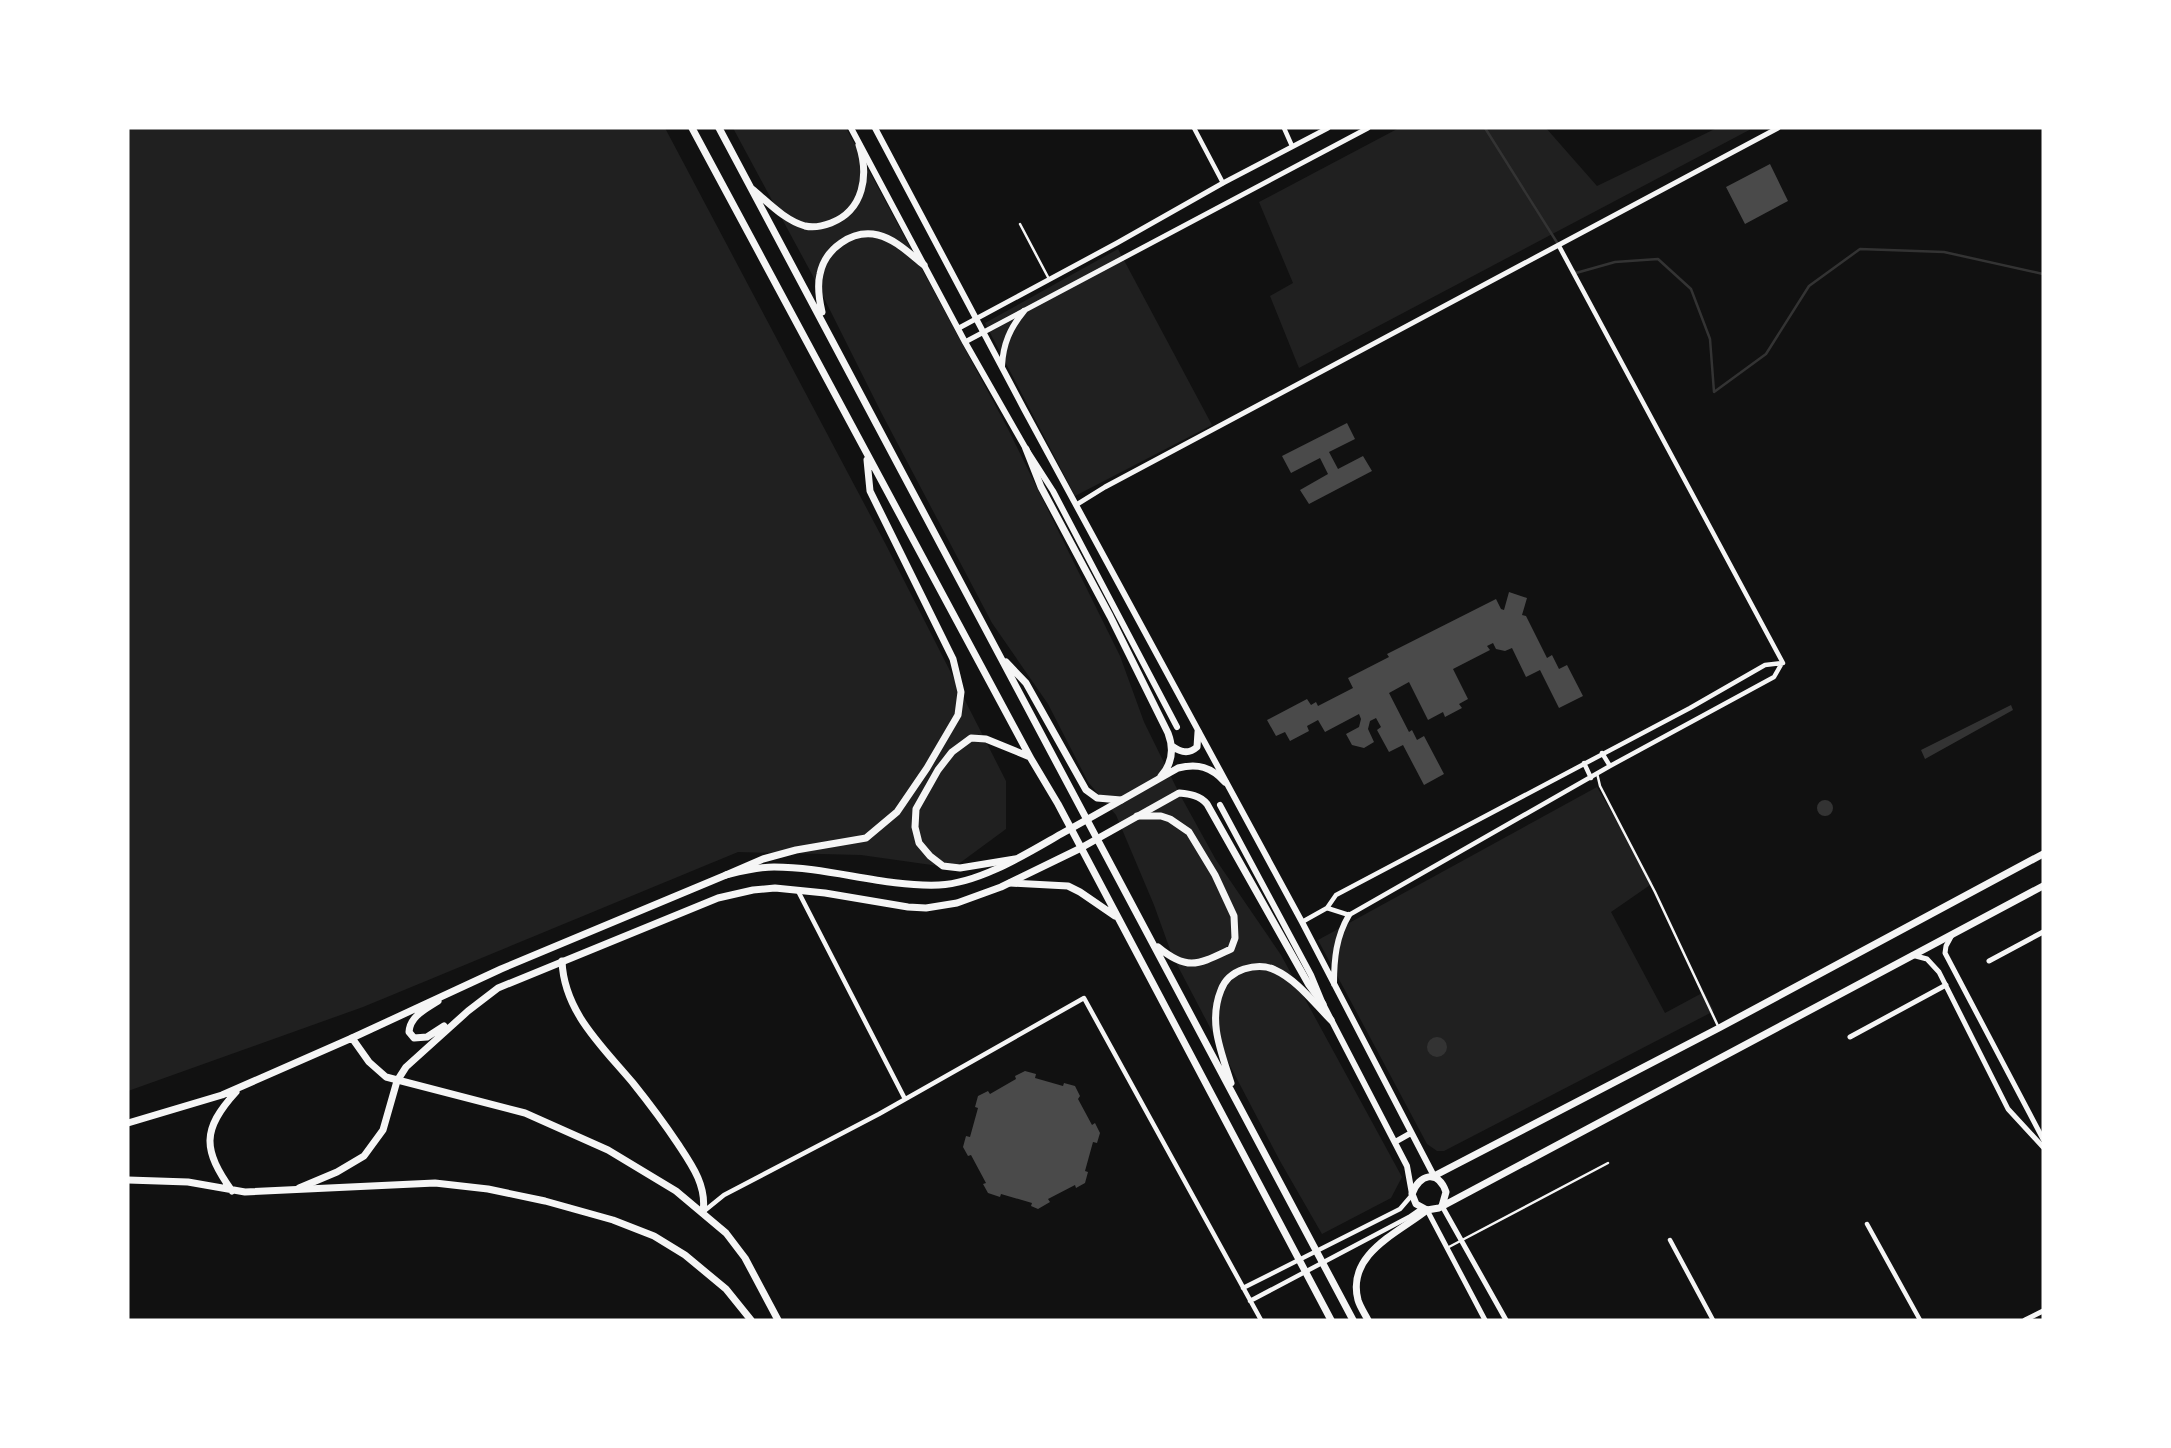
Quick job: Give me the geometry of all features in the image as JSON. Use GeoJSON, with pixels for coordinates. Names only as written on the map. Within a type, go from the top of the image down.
{"type":"FeatureCollection","features":[{"type":"Feature","properties":{"kind":"main road"},"geometry":{"type":"LineString","coordinates":[[692,128],[1030,757],[1058,804],[1331,1320]]}},
{"type":"Feature","properties":{"kind":"main road"},"geometry":{"type":"LineString","coordinates":[[719,128],[1353,1320]]}},
{"type":"Feature","properties":{"kind":"main road"},"geometry":{"type":"LineString","coordinates":[[851,128],[965,342],[1053,491],[1177,727]]}},
{"type":"Feature","properties":{"kind":"main road"},"geometry":{"type":"LineString","coordinates":[[874,128],[1302,922],[1434,1177]]}},
{"type":"Feature","properties":{"kind":"main road"},"geometry":{"type":"LineString","coordinates":[[748,186],[789,219],[802,225],[811,227],[835,221],[846,214],[861,194],[865,169],[859,145]]}},
{"type":"Feature","properties":{"kind":"main road"},"geometry":{"type":"LineString","coordinates":[[824,323],[819,301],[820,272],[826,258],[837,246],[851,237],[867,234],[885,237],[923,265]]}},
{"type":"Feature","properties":{"kind":"main road"},"geometry":{"type":"LineString","coordinates":[[1002,369],[1005,344],[1024,311]]}},
{"type":"Feature","properties":{"kind":"main road"},"geometry":{"type":"LineString","coordinates":[[1026,449],[1041,487],[1168,733],[1172,746],[1171,762],[1158,779]]}},
{"type":"Feature","properties":{"kind":"main road"},"geometry":{"type":"LineString","coordinates":[[128,1123],[207,1101],[239,1088],[612,921],[763,859],[796,850],[866,838],[897,812],[958,715],[961,692],[953,659],[870,491],[867,454]]}},
{"type":"Feature","properties":{"kind":"main road"},"geometry":{"type":"LineString","coordinates":[[998,654],[1026,683],[1086,790],[1097,799],[1121,800]]}},
{"type":"Feature","properties":{"kind":"main road"},"geometry":{"type":"LineString","coordinates":[[1172,746],[1183,752],[1194,750],[1197,747],[1198,732]]}},
{"type":"Feature","properties":{"kind":"main road"},"geometry":{"type":"LineString","coordinates":[[1015,859],[961,868],[943,866],[919,843],[915,827],[916,809],[938,770],[952,752],[971,738],[986,739],[1030,757]]}},
{"type":"Feature","properties":{"kind":"main road"},"geometry":{"type":"LineString","coordinates":[[726,875],[774,867],[909,884],[941,885],[960,882],[1029,852],[1178,768],[1192,765],[1209,769],[1225,782]]}},
{"type":"Feature","properties":{"kind":"main road"},"geometry":{"type":"LineString","coordinates":[[295,1190],[337,1172],[364,1156],[383,1130],[401,1073],[418,1054],[498,988],[718,898],[753,890],[775,888],[926,908],[957,903],[1010,883],[1179,793],[1204,800],[1216,817],[1323,1004]]}},
{"type":"Feature","properties":{"kind":"main road"},"geometry":{"type":"LineString","coordinates":[[1220,805],[1311,975],[1331,1020],[1407,1166],[1416,1204],[1435,1210],[2043,886]]}},
{"type":"Feature","properties":{"kind":"main road"},"geometry":{"type":"LineString","coordinates":[[1137,816],[1161,816],[1189,832],[1227,899],[1236,930],[1231,949],[1203,962],[1186,964],[1172,958],[1155,945]]}},
{"type":"Feature","properties":{"kind":"main road"},"geometry":{"type":"LineString","coordinates":[[1434,1177],[1719,1028],[2043,853]]}},
{"type":"Feature","properties":{"kind":"main road"},"geometry":{"type":"LineString","coordinates":[[1010,883],[1068,886],[1119,918]]}},
{"type":"Feature","properties":{"kind":"main road"},"geometry":{"type":"LineString","coordinates":[[1334,985],[1337,945],[1349,915]]}},
{"type":"Feature","properties":{"kind":"main road"},"geometry":{"type":"LineString","coordinates":[[562,961],[569,999],[583,1022],[643,1096],[689,1161],[702,1188],[703,1212]]}},
{"type":"Feature","properties":{"kind":"main road"},"geometry":{"type":"LineString","coordinates":[[1236,1100],[1214,1019],[1215,1003],[1224,982],[1234,972],[1254,966],[1273,969],[1291,980],[1331,1020]]}},
{"type":"Feature","properties":{"kind":"main road"},"geometry":{"type":"LineString","coordinates":[[457,989],[411,1021],[409,1032],[414,1038],[427,1037],[468,1011]]}},
{"type":"Feature","properties":{"kind":"main road"},"geometry":{"type":"LineString","coordinates":[[352,1038],[374,1068],[386,1077],[505,1107],[561,1127],[608,1150],[676,1191],[726,1234],[745,1258],[778,1320]]}},
{"type":"Feature","properties":{"kind":"main road"},"geometry":{"type":"LineString","coordinates":[[232,1191],[214,1164],[210,1136],[215,1118],[239,1088]]}},
{"type":"Feature","properties":{"kind":"main road"},"geometry":{"type":"LineString","coordinates":[[1395,1142],[1411,1133]]}},
{"type":"Feature","properties":{"kind":"main road"},"geometry":{"type":"LineString","coordinates":[[1412,1194],[1416,1183],[1427,1177],[1434,1177],[1440,1180],[1446,1192],[1442,1206]]}},
{"type":"Feature","properties":{"kind":"main road"},"geometry":{"type":"LineString","coordinates":[[128,1180],[188,1182],[232,1191],[275,1192],[435,1183],[488,1189],[545,1201],[602,1217],[654,1236],[685,1255],[726,1289],[751,1320]]}},
{"type":"Feature","properties":{"kind":"main road"},"geometry":{"type":"LineString","coordinates":[[1368,1320],[1358,1300],[1357,1285],[1362,1265],[1369,1253],[1382,1241],[1425,1209]]}},
{"type":"Feature","properties":{"kind":"street"},"geometry":{"type":"LineString","coordinates":[[1194,128],[1223,183]]}},
{"type":"Feature","properties":{"kind":"street"},"geometry":{"type":"LineString","coordinates":[[1284,128],[1292,146]]}},
{"type":"Feature","properties":{"kind":"street"},"geometry":{"type":"LineString","coordinates":[[958,328],[1328,128]]}},
{"type":"Feature","properties":{"kind":"street"},"geometry":{"type":"LineString","coordinates":[[965,342],[1368,128]]}},
{"type":"Feature","properties":{"kind":"street"},"geometry":{"type":"LineString","coordinates":[[1076,505],[1105,487],[1778,128]]}},
{"type":"Feature","properties":{"kind":"street"},"geometry":{"type":"LineString","coordinates":[[1559,246],[1783,663]]}},
{"type":"Feature","properties":{"kind":"street"},"geometry":{"type":"LineString","coordinates":[[1302,922],[1327,908],[1336,895],[1690,708],[1765,665],[1783,663]]}},
{"type":"Feature","properties":{"kind":"street"},"geometry":{"type":"LineString","coordinates":[[1327,908],[1349,915],[1609,766],[1774,677],[1783,663]]}},
{"type":"Feature","properties":{"kind":"street"},"geometry":{"type":"LineString","coordinates":[[1602,753],[1609,766]]}},
{"type":"Feature","properties":{"kind":"street"},"geometry":{"type":"LineString","coordinates":[[1584,763],[1591,778]]}},
{"type":"Feature","properties":{"kind":"street"},"geometry":{"type":"LineString","coordinates":[[798,891],[905,1099]]}},
{"type":"Feature","properties":{"kind":"street"},"geometry":{"type":"LineString","coordinates":[[1989,961],[2043,932]]}},
{"type":"Feature","properties":{"kind":"street"},"geometry":{"type":"LineString","coordinates":[[1954,933],[1945,953],[2043,1139]]}},
{"type":"Feature","properties":{"kind":"street"},"geometry":{"type":"LineString","coordinates":[[1912,955],[1927,959],[1935,966],[2008,1109],[2043,1147]]}},
{"type":"Feature","properties":{"kind":"street"},"geometry":{"type":"LineString","coordinates":[[1850,1037],[1946,985]]}},
{"type":"Feature","properties":{"kind":"street"},"geometry":{"type":"LineString","coordinates":[[703,1212],[724,1195],[905,1099],[1084,998],[1261,1320]]}},
{"type":"Feature","properties":{"kind":"street"},"geometry":{"type":"LineString","coordinates":[[1243,1288],[1400,1209],[1412,1194]]}},
{"type":"Feature","properties":{"kind":"street"},"geometry":{"type":"LineString","coordinates":[[1442,1206],[1506,1320]]}},
{"type":"Feature","properties":{"kind":"street"},"geometry":{"type":"LineString","coordinates":[[1250,1301],[1425,1209],[1485,1320]]}},
{"type":"Feature","properties":{"kind":"street"},"geometry":{"type":"LineString","coordinates":[[1867,1224],[1920,1320]]}},
{"type":"Feature","properties":{"kind":"street"},"geometry":{"type":"LineString","coordinates":[[1670,1240],[1713,1320]]}},
{"type":"Feature","properties":{"kind":"street"},"geometry":{"type":"LineString","coordinates":[[2025,1320],[2043,1311]]}},
{"type":"Feature","properties":{"kind":"lane"},"geometry":{"type":"LineString","coordinates":[[1020,224],[1049,279]]}},
{"type":"Feature","properties":{"kind":"lane"},"geometry":{"type":"LineString","coordinates":[[1597,773],[1600,786],[1655,892],[1719,1028]]}},
{"type":"Feature","properties":{"kind":"lane"},"geometry":{"type":"LineString","coordinates":[[1447,1248],[1608,1163]]}},
{"type":"Feature","properties":{"kind":"shaded area"},"geometry":{"type":"Polygon","coordinates":[[[128,128],[665,128],[885,543],[1006,781],[1006,829],[953,868],[861,855],[738,852],[363,1007],[128,1091],[128,128]]]}},
{"type":"Feature","properties":{"kind":"shaded area"},"geometry":{"type":"Polygon","coordinates":[[[733,128],[846,128],[1007,427],[1120,656],[1144,722],[1179,793],[1216,860],[1281,955],[1402,1177],[1391,1198],[1322,1234],[1280,1161],[1172,955],[1116,815],[1088,782],[1048,704],[992,623],[814,278],[733,128]]]}},
{"type":"Feature","properties":{"kind":"shaded area"},"geometry":{"type":"Polygon","coordinates":[[[1399,128],[1546,128],[1597,186],[1717,128],[1753,128],[1299,368],[1270,296],[1293,283],[1259,202],[1399,128]]]}},
{"type":"Feature","properties":{"kind":"shaded area"},"geometry":{"type":"Polygon","coordinates":[[[1118,249],[1212,425],[1075,496],[985,323],[1118,249]]]}},
{"type":"Feature","properties":{"kind":"shaded area"},"geometry":{"type":"Polygon","coordinates":[[[2011,705],[2013,710],[1925,759],[1921,750],[2011,705]]]}},
{"type":"Feature","properties":{"kind":"shaded area"},"geometry":{"type":"Polygon","coordinates":[[[1597,787],[1653,883],[1611,912],[1665,1013],[1704,992],[1714,1011],[1444,1151],[1437,1151],[1427,1144],[1318,940],[1597,787]]]}},
{"type":"Feature","properties":{"kind":"shaded area"},"geometry":{"type":"Polygon","coordinates":[[[1825,800],[1831,802],[1831,814],[1825,816],[1819,814],[1817,808],[1819,802],[1825,800]]]}},
{"type":"Feature","properties":{"kind":"shaded area"},"geometry":{"type":"Polygon","coordinates":[[[1433,1037],[1441,1037],[1447,1047],[1441,1057],[1433,1057],[1427,1051],[1427,1043],[1433,1037]]]}},
{"type":"Feature","properties":{"kind":"building"},"geometry":{"type":"Polygon","coordinates":[[[1770,164],[1788,201],[1745,224],[1726,187],[1770,164]]]}},
{"type":"Feature","properties":{"kind":"building"},"geometry":{"type":"Polygon","coordinates":[[[1347,423],[1355,439],[1329,452],[1338,469],[1363,456],[1372,471],[1309,504],[1300,490],[1328,474],[1320,458],[1291,473],[1282,456],[1347,423]]]}},
{"type":"Feature","properties":{"kind":"building"},"geometry":{"type":"Polygon","coordinates":[[[1509,592],[1527,598],[1522,615],[1526,616],[1547,658],[1552,655],[1559,669],[1567,665],[1583,696],[1559,708],[1540,670],[1526,677],[1512,648],[1505,651],[1496,649],[1493,643],[1487,646],[1490,650],[1453,669],[1468,699],[1459,704],[1462,708],[1445,717],[1443,712],[1428,720],[1409,682],[1389,693],[1409,732],[1412,730],[1417,740],[1424,736],[1444,774],[1424,785],[1403,745],[1389,752],[1377,730],[1381,727],[1376,718],[1370,721],[1368,729],[1374,742],[1364,748],[1352,745],[1346,734],[1359,727],[1359,714],[1325,732],[1318,720],[1307,726],[1309,731],[1290,741],[1285,732],[1276,736],[1267,720],[1307,699],[1311,705],[1316,702],[1318,706],[1353,688],[1348,678],[1389,657],[1387,654],[1496,599],[1504,610],[1509,592]]]}},
{"type":"Feature","properties":{"kind":"building"},"geometry":{"type":"Polygon","coordinates":[[[1025,1071],[1036,1074],[1035,1078],[1063,1086],[1064,1083],[1075,1086],[1080,1096],[1078,1099],[1092,1125],[1095,1123],[1100,1133],[1097,1143],[1093,1142],[1085,1171],[1088,1172],[1085,1183],[1076,1188],[1075,1185],[1048,1199],[1050,1202],[1038,1209],[1031,1206],[1032,1203],[988,1193],[983,1184],[986,1183],[971,1155],[968,1156],[963,1147],[966,1136],[970,1137],[978,1108],[975,1107],[978,1096],[988,1091],[990,1094],[1025,1071]]]}},
{"type":"Feature","properties":{"kind":"waterway"},"geometry":{"type":"LineString","coordinates":[[1485,128],[1558,244]]}},
{"type":"Feature","properties":{"kind":"waterway"},"geometry":{"type":"LineString","coordinates":[[1574,271],[1576,273],[1615,262],[1658,259],[1691,289],[1710,339],[1714,392],[1766,354],[1809,286],[1860,249],[1944,252],[2043,274]]}}]}
